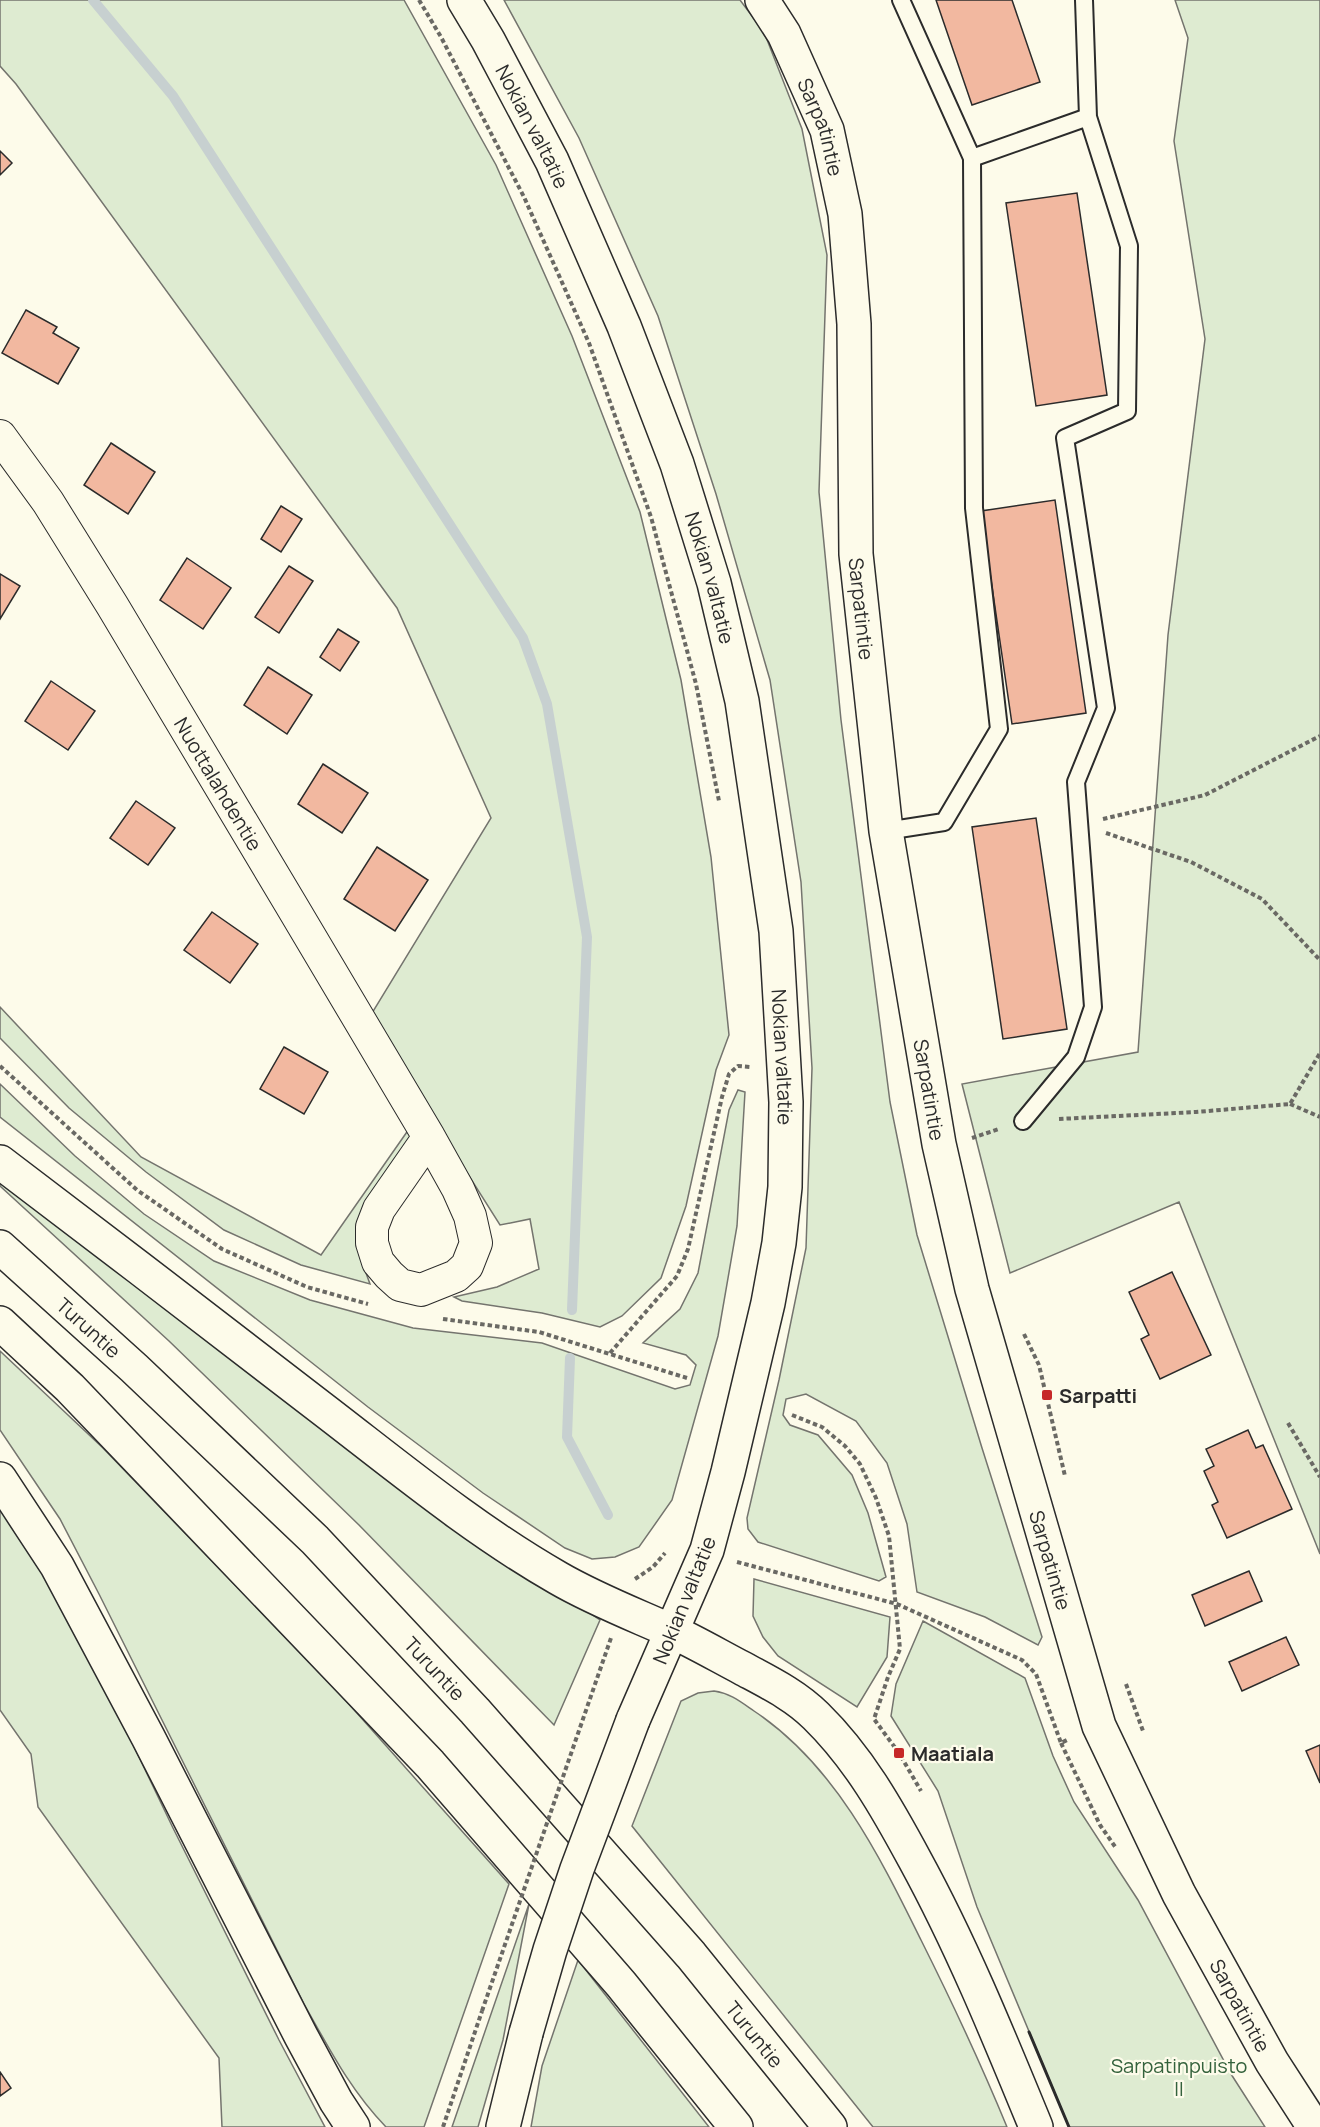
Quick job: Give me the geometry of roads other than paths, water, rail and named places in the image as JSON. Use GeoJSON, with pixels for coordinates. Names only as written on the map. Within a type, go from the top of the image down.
{"type":"FeatureCollection","features":[{"type":"Feature","properties":{"kind":"main road","name":"Nokian valtatie"},"geometry":{"type":"LineString","coordinates":[[464,0],[488,40],[552,161],[624,326],[677,464],[714,583],[742,701],[776,931],[786,1102],[785,1187],[779,1243],[768,1303],[707,1550],[633,1720],[577,1869],[526,2033],[503,2127]]}},
{"type":"Feature","properties":{"kind":"main road","name":"Sarpatintie"},"geometry":{"type":"LineString","coordinates":[[762,0],[784,34],[827,130],[845,214],[854,324],[856,554],[886,831],[939,1144],[972,1290],[1099,1726],[1179,1894],[1272,2062],[1314,2127]]}},
{"type":"Feature","properties":{"kind":"main road"},"geometry":{"type":"LineString","coordinates":[[0,1162],[414,1479],[491,1535],[558,1578],[617,1624],[672,1631],[787,1692],[813,1713],[845,1747],[868,1780],[933,1894],[988,2010],[1036,2127]]}},
{"type":"Feature","properties":{"kind":"main road","name":"Turuntie"},"geometry":{"type":"LineString","coordinates":[[0,1247],[135,1368],[315,1540],[475,1711],[691,1955],[830,2127]]}},
{"type":"Feature","properties":{"kind":"main road"},"geometry":{"type":"LineString","coordinates":[[0,1323],[70,1388],[430,1764],[621,1984],[736,2127]]}},
{"type":"Feature","properties":{"kind":"main road"},"geometry":{"type":"LineString","coordinates":[[0,1479],[57,1566],[148,1737],[301,2036],[336,2101],[353,2127]]}},
{"type":"Feature","properties":{"kind":"street","name":"Nuottalahdentie"},"geometry":{"type":"LineString","coordinates":[[0,436],[48,502],[112,606],[429,1137]]}},
{"type":"Feature","properties":{"kind":"lane"},"geometry":{"type":"LineString","coordinates":[[886,831],[944,822],[999,729],[974,508],[972,158],[901,0]]}},
{"type":"Feature","properties":{"kind":"lane"},"geometry":{"type":"LineString","coordinates":[[1023,1121],[1076,1057],[1093,1007],[1077,782],[1106,708],[1065,438],[1127,411],[1130,246],[1088,117],[1084,0]]}},
{"type":"Feature","properties":{"kind":"lane"},"geometry":{"type":"LineString","coordinates":[[972,158],[1088,117]]}},
{"type":"Feature","properties":{"kind":"waterway"},"geometry":{"type":"LineString","coordinates":[[93,0],[173,96],[523,638],[547,704],[587,937],[572,1310]]}},
{"type":"Feature","properties":{"kind":"waterway"},"geometry":{"type":"LineString","coordinates":[[570,1358],[567,1437],[608,1515]]}},
{"type":"Feature","properties":{"kind":"place","name":"Sarpatti"},"geometry":{"type":"Point","coordinates":[1047,1395]}},
{"type":"Feature","properties":{"kind":"place","name":"Maatiala"},"geometry":{"type":"Point","coordinates":[899,1753]}},
{"type":"Feature","properties":{"kind":"park label","name":"Sarpatinpuisto II"},"geometry":{"type":"Point","coordinates":[1179,2076]}}]}
